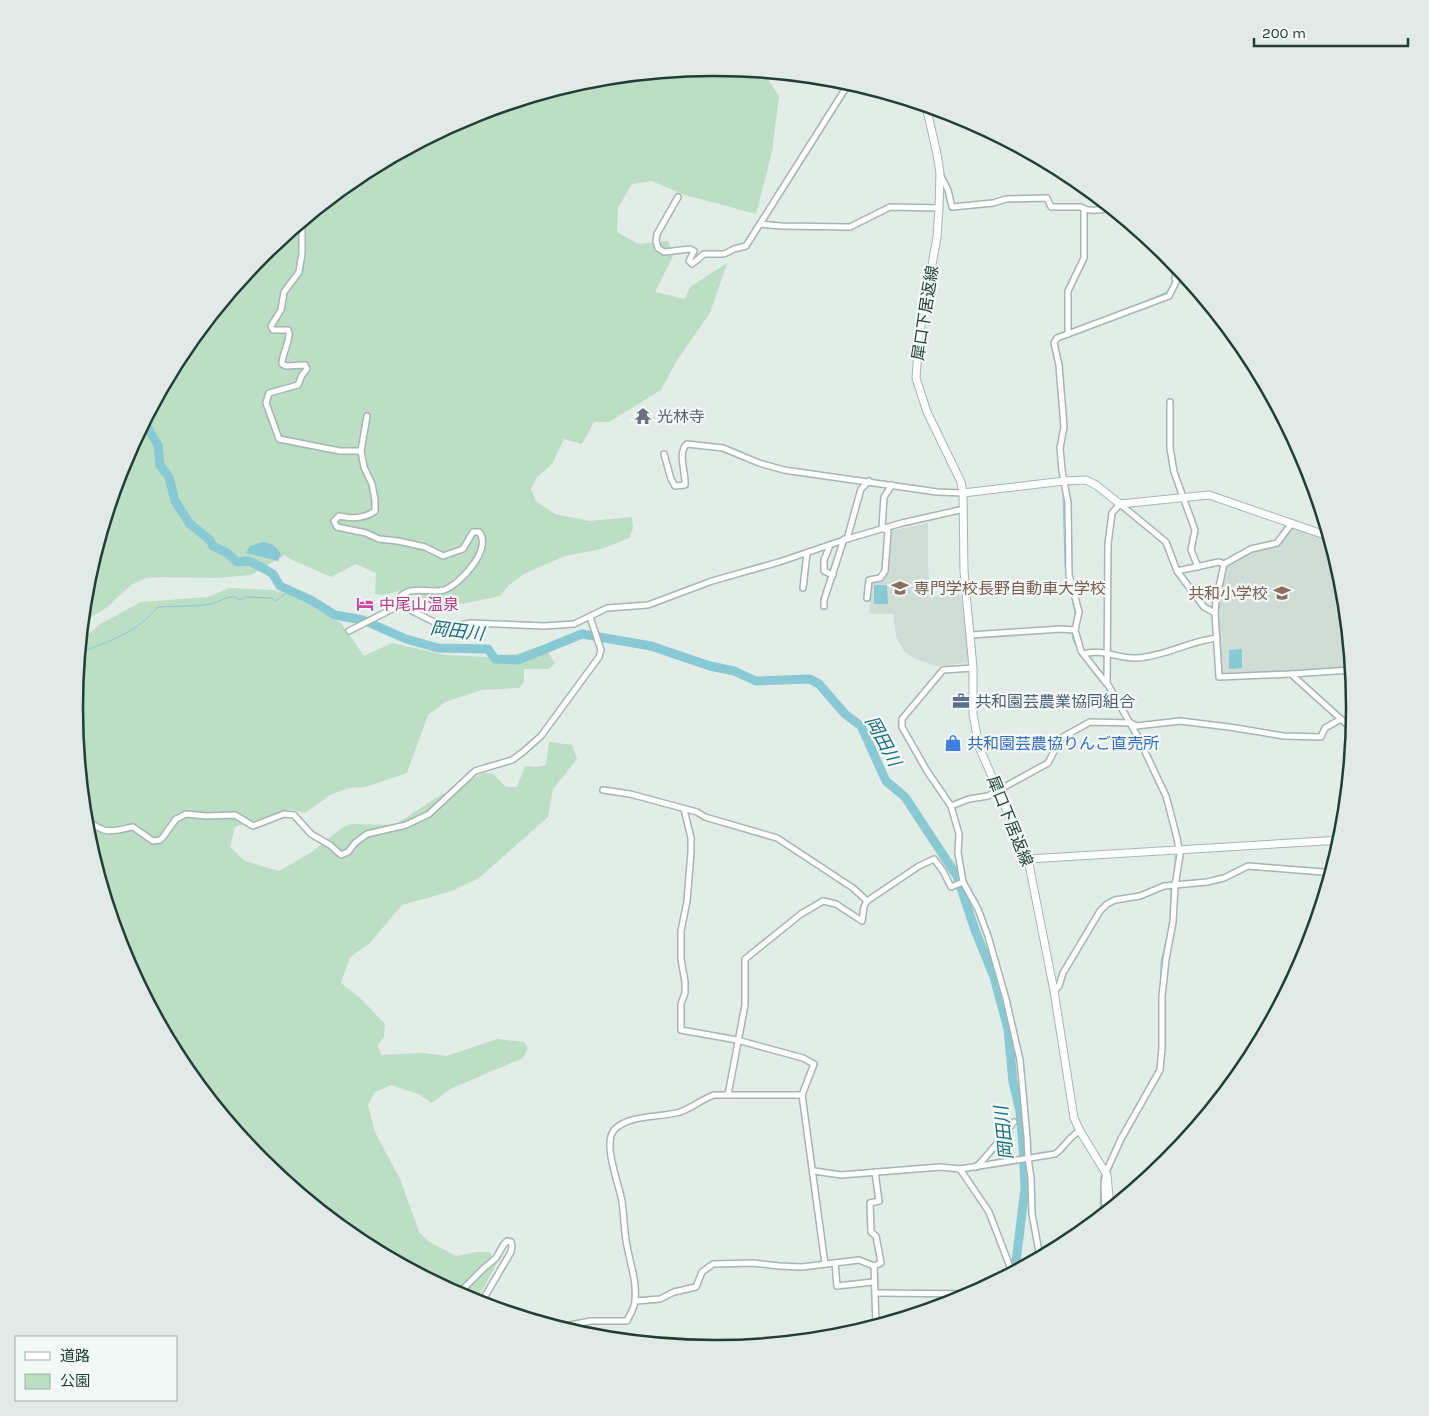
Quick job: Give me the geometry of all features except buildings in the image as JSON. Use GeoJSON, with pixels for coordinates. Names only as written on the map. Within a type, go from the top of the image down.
{"type":"FeatureCollection","features":[{"type":"Feature","properties":{"kind":"main road","name":"犀口下居返線"},"geometry":{"type":"LineString","coordinates":[[928,114],[940,173],[939,208],[937,237],[920,337],[916,378],[927,412],[961,482],[963,493],[964,571],[974,668],[973,714],[979,747],[1028,859],[1054,991],[1074,1118],[1106,1172],[1109,1201]]}},
{"type":"Feature","properties":{"kind":"main road"},"geometry":{"type":"LineString","coordinates":[[963,493],[1086,480],[1096,485],[1120,504],[1209,495],[1322,534]]}},
{"type":"Feature","properties":{"kind":"main road"},"geometry":{"type":"LineString","coordinates":[[1028,859],[1332,841]]}},
{"type":"Feature","properties":{"kind":"street"},"geometry":{"type":"LineString","coordinates":[[678,196],[657,234],[658,248],[664,252],[690,249],[694,251],[689,261],[692,264],[704,254],[724,254],[734,248],[746,246],[845,90]]}},
{"type":"Feature","properties":{"kind":"street"},"geometry":{"type":"LineString","coordinates":[[940,173],[948,190],[952,207],[993,203],[1006,199],[1048,198],[1051,207],[1081,207],[1084,209],[1103,210]]}},
{"type":"Feature","properties":{"kind":"street"},"geometry":{"type":"LineString","coordinates":[[760,224],[850,227],[890,207],[939,208]]}},
{"type":"Feature","properties":{"kind":"street"},"geometry":{"type":"LineString","coordinates":[[1068,332],[1068,291],[1084,258],[1084,209]]}},
{"type":"Feature","properties":{"kind":"street"},"geometry":{"type":"LineString","coordinates":[[302,230],[302,253],[299,272],[284,292],[280,311],[271,326],[273,330],[288,330],[289,332],[288,344],[282,364],[286,366],[306,365],[306,370],[298,385],[268,393],[266,402],[279,439],[340,451],[361,451]]}},
{"type":"Feature","properties":{"kind":"street"},"geometry":{"type":"LineString","coordinates":[[1175,276],[1175,279],[1178,279]]}},
{"type":"Feature","properties":{"kind":"street"},"geometry":{"type":"LineString","coordinates":[[1105,1204],[1104,1184],[1106,1172],[1121,1139],[1160,1070],[1162,996],[1173,922],[1172,886],[1179,850],[1166,796],[1131,723],[1107,683],[1084,654],[1076,638],[1075,630],[1079,612],[1069,575],[1068,503],[1060,448],[1064,427],[1059,365],[1054,342],[1057,338],[1068,332],[1169,296],[1178,279]]}},
{"type":"Feature","properties":{"kind":"street"},"geometry":{"type":"LineString","coordinates":[[1170,402],[1170,448],[1174,472],[1195,530],[1191,550],[1198,567]]}},
{"type":"Feature","properties":{"kind":"street"},"geometry":{"type":"LineString","coordinates":[[367,416],[361,451],[364,467],[372,484],[376,511],[356,519],[339,516],[334,521],[337,527],[366,533],[379,540],[398,541],[425,547],[443,556],[463,549],[473,532],[478,532],[482,536],[483,541],[471,568],[457,583],[435,592],[415,590],[406,592],[400,598],[400,605]]}},
{"type":"Feature","properties":{"kind":"street"},"geometry":{"type":"LineString","coordinates":[[664,454],[671,479],[675,486],[685,485],[686,478],[682,459],[683,448],[687,444],[723,448],[759,463],[784,470],[937,492],[963,493]]}},
{"type":"Feature","properties":{"kind":"street"},"geometry":{"type":"LineString","coordinates":[[824,606],[824,600],[846,539],[861,489],[869,482]]}},
{"type":"Feature","properties":{"kind":"street"},"geometry":{"type":"LineString","coordinates":[[882,528],[884,497],[892,485]]}},
{"type":"Feature","properties":{"kind":"street"},"geometry":{"type":"LineString","coordinates":[[1107,683],[1108,544],[1112,514],[1120,504],[1166,542],[1177,571],[1204,607],[1215,613]]}},
{"type":"Feature","properties":{"kind":"street"},"geometry":{"type":"LineString","coordinates":[[400,605],[440,625],[449,627],[471,623],[544,626],[574,624],[607,608],[648,605],[712,581],[807,553],[882,528],[964,509]]}},
{"type":"Feature","properties":{"kind":"street"},"geometry":{"type":"LineString","coordinates":[[1177,571],[1219,562],[1224,564],[1251,549],[1277,543],[1292,523]]}},
{"type":"Feature","properties":{"kind":"street"},"geometry":{"type":"LineString","coordinates":[[867,598],[869,580],[880,578],[885,571],[888,532],[882,528]]}},
{"type":"Feature","properties":{"kind":"street"},"geometry":{"type":"LineString","coordinates":[[830,545],[824,560],[824,571],[833,575]]}},
{"type":"Feature","properties":{"kind":"street"},"geometry":{"type":"LineString","coordinates":[[803,588],[807,553]]}},
{"type":"Feature","properties":{"kind":"street"},"geometry":{"type":"LineString","coordinates":[[1224,564],[1215,613],[1219,677],[1345,670]]}},
{"type":"Feature","properties":{"kind":"street"},"geometry":{"type":"LineString","coordinates":[[349,631],[400,605]]}},
{"type":"Feature","properties":{"kind":"street"},"geometry":{"type":"LineString","coordinates":[[94,823],[104,830],[110,831],[133,827],[153,841],[160,840],[176,819],[186,814],[207,816],[235,815],[252,826],[290,814],[298,818],[314,836],[330,845],[342,855],[348,852],[355,843],[367,834],[406,824],[428,814],[475,771],[512,760],[541,736],[599,657],[601,650],[590,617]]}},
{"type":"Feature","properties":{"kind":"street"},"geometry":{"type":"LineString","coordinates":[[971,635],[1061,629],[1075,630]]}},
{"type":"Feature","properties":{"kind":"street"},"geometry":{"type":"LineString","coordinates":[[1084,654],[1092,651],[1127,658],[1152,657],[1203,640],[1217,638]]}},
{"type":"Feature","properties":{"kind":"street"},"geometry":{"type":"LineString","coordinates":[[974,668],[943,670],[902,718],[902,727],[927,771],[951,806],[959,834],[958,853],[963,882],[978,909],[988,936],[1006,999],[1020,1060],[1031,1178],[1032,1214],[1039,1250]]}},
{"type":"Feature","properties":{"kind":"street"},"geometry":{"type":"LineString","coordinates":[[1291,674],[1346,723]]}},
{"type":"Feature","properties":{"kind":"street"},"geometry":{"type":"LineString","coordinates":[[951,806],[969,799],[988,796],[1048,763],[1061,738],[1090,722],[1131,723],[1136,726],[1180,721],[1284,736],[1321,737],[1326,728],[1341,719]]}},
{"type":"Feature","properties":{"kind":"street"},"geometry":{"type":"LineString","coordinates":[[603,790],[630,794],[697,812],[705,817],[778,838],[853,888],[868,901]]}},
{"type":"Feature","properties":{"kind":"street"},"geometry":{"type":"LineString","coordinates":[[684,809],[691,838],[691,852],[687,902],[681,931],[681,959],[686,982],[686,993],[681,1004],[681,1030],[737,1040],[803,1058],[814,1064],[802,1095],[814,1171],[825,1264]]}},
{"type":"Feature","properties":{"kind":"street"},"geometry":{"type":"LineString","coordinates":[[728,1096],[745,1005],[745,959],[801,914],[823,901],[836,904],[862,921],[864,907],[868,901],[918,866],[934,859],[952,887],[963,882]]}},
{"type":"Feature","properties":{"kind":"street"},"geometry":{"type":"LineString","coordinates":[[1054,991],[1059,986],[1063,973],[1100,911],[1107,904],[1115,900],[1140,896],[1164,886],[1207,882],[1224,878],[1248,866],[1325,873]]}},
{"type":"Feature","properties":{"kind":"street"},"geometry":{"type":"LineString","coordinates":[[575,1324],[591,1321],[627,1321],[636,1301],[634,1276],[626,1242],[622,1200],[611,1158],[611,1134],[617,1127],[640,1118],[682,1111],[714,1095],[802,1095]]}},
{"type":"Feature","properties":{"kind":"street"},"geometry":{"type":"LineString","coordinates":[[976,1167],[993,1151],[1001,1137],[1014,1122]]}},
{"type":"Feature","properties":{"kind":"street"},"geometry":{"type":"LineString","coordinates":[[814,1171],[842,1175],[940,1167],[960,1169],[976,1167],[1055,1154],[1064,1148],[1070,1136],[1080,1131]]}},
{"type":"Feature","properties":{"kind":"street"},"geometry":{"type":"LineString","coordinates":[[960,1169],[989,1212],[1010,1266]]}},
{"type":"Feature","properties":{"kind":"street"},"geometry":{"type":"LineString","coordinates":[[636,1301],[660,1299],[674,1292],[696,1287],[702,1272],[713,1264],[753,1263],[802,1267],[859,1260],[874,1266],[881,1263],[876,1236],[871,1232],[870,1203],[879,1202],[875,1172]]}},
{"type":"Feature","properties":{"kind":"street"},"geometry":{"type":"LineString","coordinates":[[464,1288],[496,1258],[507,1241],[511,1242],[511,1252],[485,1296]]}},
{"type":"Feature","properties":{"kind":"street"},"geometry":{"type":"LineString","coordinates":[[836,1263],[837,1286],[873,1282]]}},
{"type":"Feature","properties":{"kind":"street"},"geometry":{"type":"LineString","coordinates":[[874,1266],[873,1282],[876,1293],[876,1318]]}},
{"type":"Feature","properties":{"kind":"street"},"geometry":{"type":"LineString","coordinates":[[876,1293],[951,1294]]}},
{"type":"Feature","properties":{"kind":"shaded area","name":"専門学校長野自動車大学校"},"geometry":{"type":"Polygon","coordinates":[[[928,523],[930,596],[961,595],[970,663],[935,666],[914,658],[904,651],[896,637],[893,614],[869,614],[871,581],[881,579],[890,531],[928,523]]]}},
{"type":"Feature","properties":{"kind":"shaded area","name":"共和小学校"},"geometry":{"type":"Polygon","coordinates":[[[1296,527],[1322,536],[1334,585],[1345,666],[1222,675],[1220,673],[1218,602],[1226,565],[1250,552],[1280,544],[1292,528],[1296,527]]]}},
{"type":"Feature","properties":{"kind":"green space"},"geometry":{"type":"Polygon","coordinates":[[[714,76],[768,79],[779,96],[772,152],[756,214],[682,194],[652,181],[632,184],[618,208],[617,232],[638,244],[668,241],[673,256],[655,292],[685,299],[690,287],[727,263],[710,313],[677,360],[661,390],[609,422],[594,422],[582,444],[564,439],[552,464],[537,477],[531,489],[536,501],[555,514],[589,521],[632,517],[633,528],[629,538],[601,549],[565,556],[524,574],[509,585],[500,596],[442,608],[405,590],[382,595],[375,594],[376,573],[356,564],[331,577],[285,555],[251,575],[216,578],[146,578],[131,585],[106,608],[89,618],[104,544],[116,505],[131,466],[167,392],[213,323],[240,291],[298,233],[330,207],[399,161],[435,141],[473,124],[551,98],[591,88],[673,78],[714,76]]]}},
{"type":"Feature","properties":{"kind":"green space"},"geometry":{"type":"Polygon","coordinates":[[[229,588],[272,590],[296,596],[341,623],[364,656],[392,643],[445,655],[485,657],[516,654],[543,645],[555,663],[549,669],[524,669],[524,682],[519,688],[482,690],[445,702],[428,715],[407,773],[365,787],[349,788],[330,795],[305,813],[290,809],[235,827],[230,847],[245,861],[279,871],[312,852],[343,827],[350,824],[395,825],[439,796],[483,773],[493,774],[506,787],[517,787],[525,766],[537,767],[546,765],[549,742],[572,745],[577,759],[553,789],[548,817],[479,878],[452,891],[402,905],[369,944],[350,957],[341,983],[362,1000],[385,1024],[384,1037],[377,1046],[382,1055],[423,1053],[447,1056],[497,1039],[524,1042],[528,1048],[523,1058],[450,1089],[432,1103],[418,1094],[391,1085],[375,1092],[368,1105],[375,1132],[400,1179],[419,1232],[428,1241],[456,1256],[477,1252],[490,1252],[497,1263],[480,1295],[435,1275],[364,1233],[298,1183],[268,1155],[213,1093],[189,1059],[167,1024],[131,950],[104,872],[88,790],[83,708],[87,636],[100,624],[141,602],[208,597],[229,588]]]}},
{"type":"Feature","properties":{"kind":"water"},"geometry":{"type":"Polygon","coordinates":[[[263,542],[271,544],[278,550],[281,555],[278,561],[246,553],[250,546],[263,542]]]}},
{"type":"Feature","properties":{"kind":"water"},"geometry":{"type":"Polygon","coordinates":[[[874,585],[887,585],[888,604],[874,604],[874,585]]]}},
{"type":"Feature","properties":{"kind":"water"},"geometry":{"type":"Polygon","coordinates":[[[1242,649],[1242,668],[1229,669],[1229,650],[1242,649]]]}},
{"type":"Feature","properties":{"kind":"waterway"},"geometry":{"type":"LineString","coordinates":[[1131,308],[1169,291]]}},
{"type":"Feature","properties":{"kind":"waterway"},"geometry":{"type":"LineString","coordinates":[[1070,330],[1109,316]]}},
{"type":"Feature","properties":{"kind":"waterway"},"geometry":{"type":"LineString","coordinates":[[1059,396],[1061,429]]}},
{"type":"Feature","properties":{"kind":"waterway","name":"岡田川"},"geometry":{"type":"LineString","coordinates":[[148,429],[158,445],[160,465],[169,477],[175,501],[190,524],[210,540],[213,546],[227,553],[237,562],[249,561],[263,568],[273,574],[280,586],[311,600],[335,615],[363,620],[406,639],[438,648],[488,649],[495,659],[518,660],[582,634],[651,646],[710,666],[734,671],[756,681],[810,679],[819,684],[845,714],[861,726],[886,781],[905,797],[957,876],[975,930],[994,977],[1008,1029],[1013,1082],[1020,1111],[1023,1146],[1025,1188],[1016,1263]]}},
{"type":"Feature","properties":{"kind":"waterway"},"geometry":{"type":"LineString","coordinates":[[1060,470],[1060,479]]}},
{"type":"Feature","properties":{"kind":"waterway"},"geometry":{"type":"LineString","coordinates":[[1063,492],[1065,566],[1075,613],[1073,627]]}},
{"type":"Feature","properties":{"kind":"waterway"},"geometry":{"type":"LineString","coordinates":[[86,650],[132,630],[158,607],[204,605],[233,597],[240,600],[245,597],[271,598],[275,601],[290,591]]}},
{"type":"Feature","properties":{"kind":"waterway"},"geometry":{"type":"LineString","coordinates":[[1072,634],[1078,650]]}},
{"type":"Feature","properties":{"kind":"waterway"},"geometry":{"type":"LineString","coordinates":[[1081,655],[1104,684],[1120,711]]}},
{"type":"Feature","properties":{"kind":"waterway"},"geometry":{"type":"LineString","coordinates":[[1131,730],[1145,757]]}},
{"type":"Feature","properties":{"kind":"waterway"},"geometry":{"type":"LineString","coordinates":[[1160,788],[1169,818]]}},
{"type":"Feature","properties":{"kind":"waterway"},"geometry":{"type":"LineString","coordinates":[[1173,833],[1174,840]]}},
{"type":"Feature","properties":{"kind":"waterway"},"geometry":{"type":"LineString","coordinates":[[1172,884],[1175,870],[1175,855]]}},
{"type":"Feature","properties":{"kind":"waterway"},"geometry":{"type":"LineString","coordinates":[[1171,888],[1171,912]]}},
{"type":"Feature","properties":{"kind":"waterway"},"geometry":{"type":"LineString","coordinates":[[1160,1010],[1161,962],[1170,923]]}},
{"type":"Feature","properties":{"kind":"waterway"},"geometry":{"type":"LineString","coordinates":[[1130,1118],[1157,1068],[1159,1057]]}},
{"type":"Feature","properties":{"kind":"waterway"},"geometry":{"type":"LineString","coordinates":[[1106,1164],[1111,1155]]}},
{"type":"Feature","properties":{"kind":"waterway"},"geometry":{"type":"LineString","coordinates":[[1100,1208],[1101,1176]]}},
{"type":"Feature","properties":{"kind":"place","name":"光林寺"},"geometry":{"type":"Point","coordinates":[643,416]}},
{"type":"Feature","properties":{"kind":"place","name":"専門学校長野自動車大学校"},"geometry":{"type":"Point","coordinates":[900,588]}},
{"type":"Feature","properties":{"kind":"place","name":"共和小学校"},"geometry":{"type":"Point","coordinates":[1282,593]}},
{"type":"Feature","properties":{"kind":"place","name":"中尾山温泉"},"geometry":{"type":"Point","coordinates":[365,604]}},
{"type":"Feature","properties":{"kind":"place","name":"共和園芸農業協同組合"},"geometry":{"type":"Point","coordinates":[961,701]}},
{"type":"Feature","properties":{"kind":"place","name":"共和園芸農協りんご直売所"},"geometry":{"type":"Point","coordinates":[953,743]}}]}
